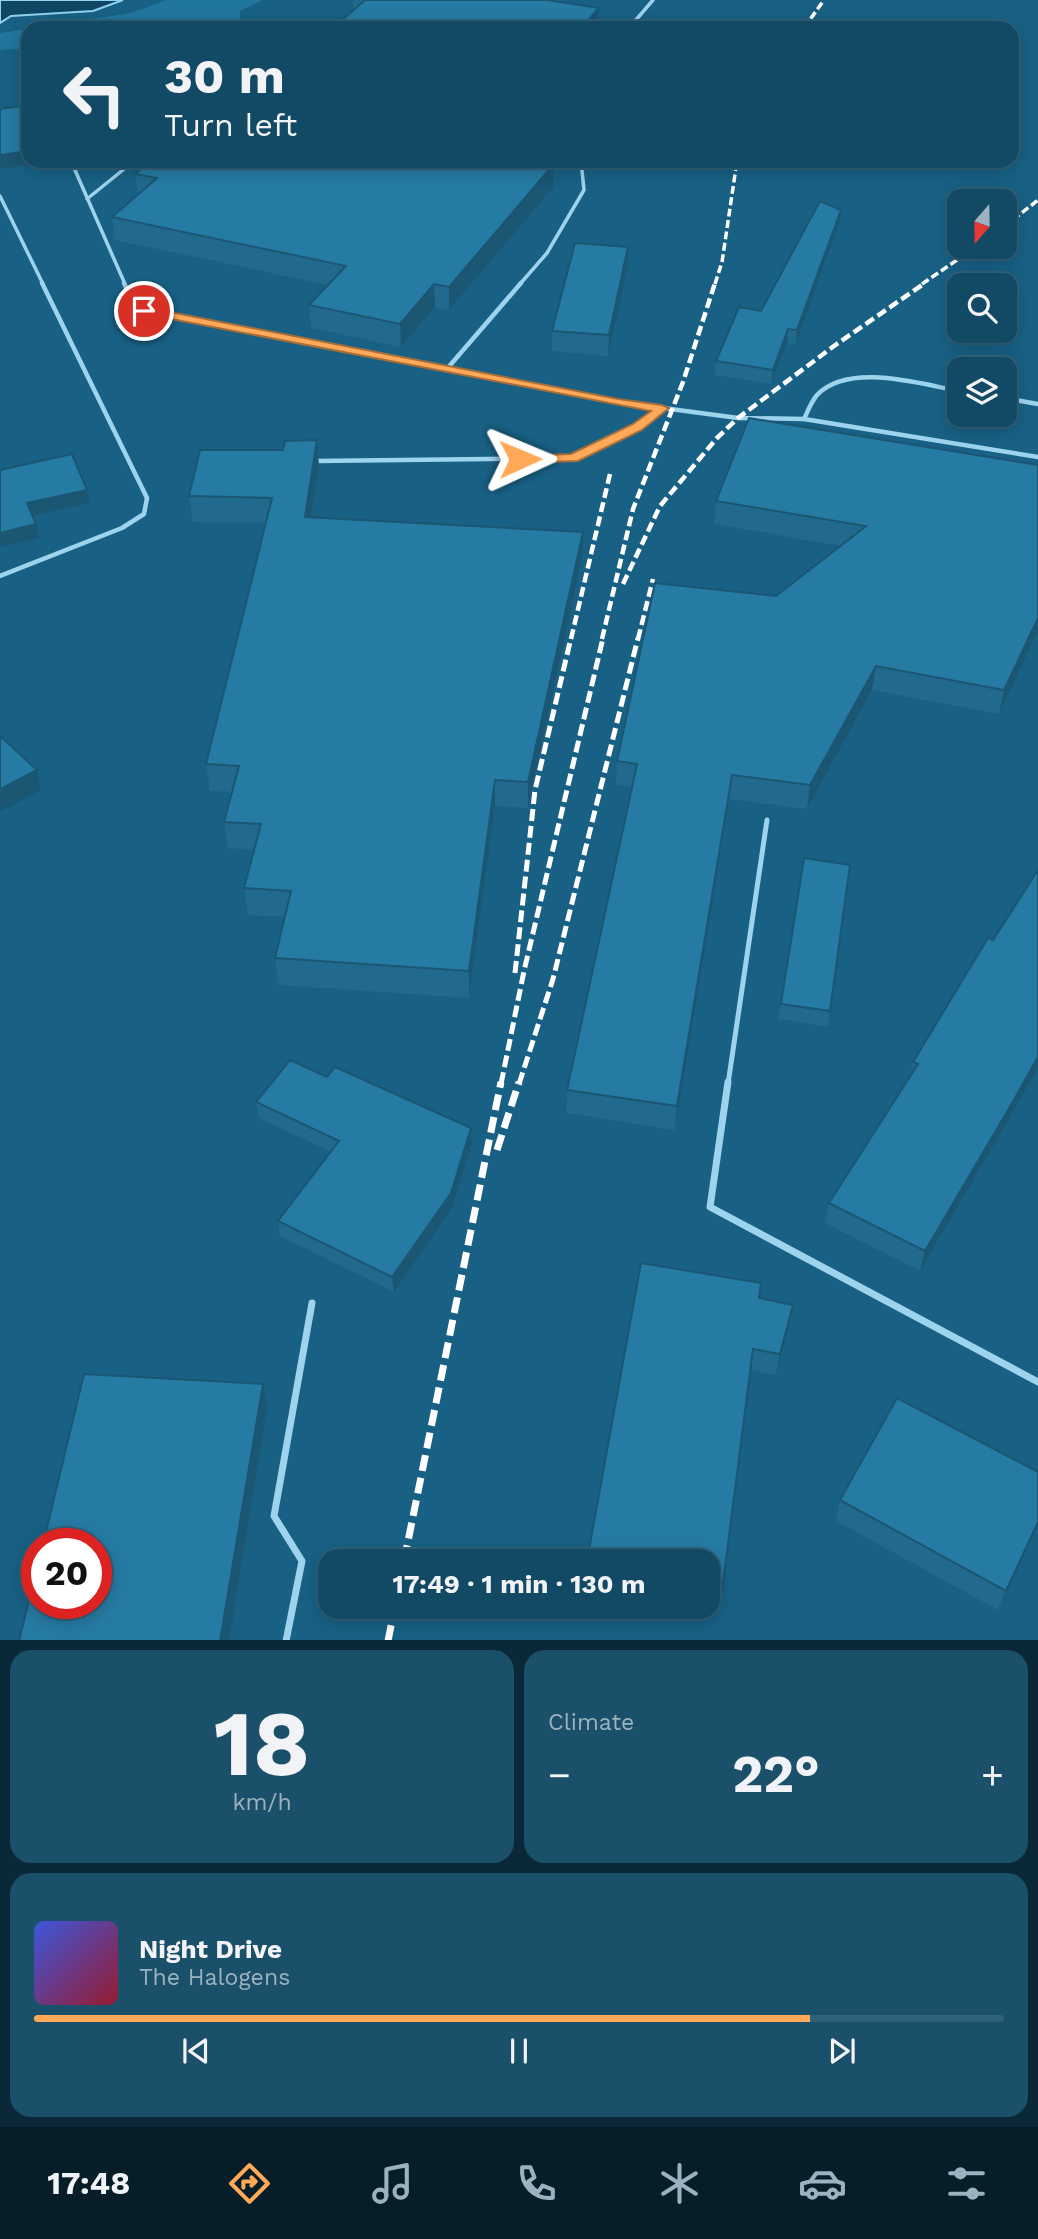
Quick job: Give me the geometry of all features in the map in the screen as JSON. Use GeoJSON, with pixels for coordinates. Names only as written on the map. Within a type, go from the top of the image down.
{"type":"FeatureCollection","features":[{"type":"Feature","properties":{"kind":"lane"},"geometry":{"type":"LineString","coordinates":[[635,21],[653,0]]}},
{"type":"Feature","properties":{"kind":"lane"},"geometry":{"type":"LineString","coordinates":[[579,20],[585,21]]}},
{"type":"Feature","properties":{"kind":"lane"},"geometry":{"type":"LineString","coordinates":[[74,168],[130,297],[144,311],[618,402],[737,418],[804,419],[1038,457]]}},
{"type":"Feature","properties":{"kind":"lane"},"geometry":{"type":"LineString","coordinates":[[88,199],[126,168]]}},
{"type":"Feature","properties":{"kind":"lane"},"geometry":{"type":"LineString","coordinates":[[446,370],[547,253],[584,190],[582,168]]}},
{"type":"Feature","properties":{"kind":"lane"},"geometry":{"type":"LineString","coordinates":[[0,196],[146,498],[144,514],[122,528],[0,576]]}},
{"type":"Feature","properties":{"kind":"lane"},"geometry":{"type":"LineString","coordinates":[[804,419],[819,393],[842,381],[872,377],[947,389]]}},
{"type":"Feature","properties":{"kind":"lane"},"geometry":{"type":"LineString","coordinates":[[1017,400],[1038,404]]}},
{"type":"Feature","properties":{"kind":"lane"},"geometry":{"type":"LineString","coordinates":[[308,461],[573,458],[637,427],[662,408]]}},
{"type":"Feature","properties":{"kind":"lane"},"geometry":{"type":"LineString","coordinates":[[767,820],[710,1206],[1038,1382]]}},
{"type":"Feature","properties":{"kind":"lane"},"geometry":{"type":"LineString","coordinates":[[286,1640],[302,1560],[274,1516],[312,1303]]}},
{"type":"Feature","properties":{"kind":"shaded area"},"geometry":{"type":"Polygon","coordinates":[[[0,0],[123,0],[93,11],[11,16],[0,23],[0,0]]]}},
{"type":"Feature","properties":{"kind":"shaded area"},"geometry":{"type":"Polygon","coordinates":[[[166,0],[263,0],[240,11],[240,21],[78,21],[131,13],[166,0]]]}},
{"type":"Feature","properties":{"kind":"shaded area"},"geometry":{"type":"Polygon","coordinates":[[[21,30],[21,48],[0,50],[0,33],[21,30]]]}},
{"type":"Feature","properties":{"kind":"building"},"geometry":{"type":"Polygon","coordinates":[[[365,0],[547,0],[599,8],[587,21],[341,21],[365,0]]]}},
{"type":"Feature","properties":{"kind":"building"},"geometry":{"type":"Polygon","coordinates":[[[21,106],[21,152],[0,155],[0,109],[21,106]]]}},
{"type":"Feature","properties":{"kind":"building"},"geometry":{"type":"Polygon","coordinates":[[[142,168],[550,168],[449,287],[434,284],[400,324],[309,305],[346,266],[112,217],[157,178],[135,174],[142,168]]]}},
{"type":"Feature","properties":{"kind":"building"},"geometry":{"type":"Polygon","coordinates":[[[820,201],[841,210],[797,330],[788,329],[773,370],[716,361],[739,307],[761,311],[820,201]]]}},
{"type":"Feature","properties":{"kind":"building"},"geometry":{"type":"Polygon","coordinates":[[[575,243],[628,247],[609,335],[552,331],[575,243]]]}},
{"type":"Feature","properties":{"kind":"building"},"geometry":{"type":"Polygon","coordinates":[[[749,418],[1038,465],[1038,618],[1004,690],[876,666],[810,785],[732,775],[677,1106],[567,1090],[637,764],[617,761],[655,583],[776,596],[866,526],[716,501],[749,418]]]}},
{"type":"Feature","properties":{"kind":"building"},"geometry":{"type":"Polygon","coordinates":[[[317,440],[305,517],[583,532],[528,782],[495,780],[469,971],[275,958],[291,891],[244,888],[261,824],[224,822],[239,766],[206,764],[272,498],[189,496],[200,450],[283,450],[285,441],[317,440]]]}},
{"type":"Feature","properties":{"kind":"building"},"geometry":{"type":"Polygon","coordinates":[[[72,454],[87,490],[27,503],[36,524],[0,533],[0,470],[72,454]]]}},
{"type":"Feature","properties":{"kind":"building"},"geometry":{"type":"Polygon","coordinates":[[[0,736],[37,770],[0,789],[0,736]]]}},
{"type":"Feature","properties":{"kind":"building"},"geometry":{"type":"Polygon","coordinates":[[[804,858],[850,865],[830,1011],[781,1004],[804,858]]]}},
{"type":"Feature","properties":{"kind":"building"},"geometry":{"type":"Polygon","coordinates":[[[1038,870],[1038,1057],[925,1251],[829,1203],[918,1064],[913,1062],[988,938],[993,940],[1038,870]]]}},
{"type":"Feature","properties":{"kind":"building"},"geometry":{"type":"Polygon","coordinates":[[[290,1060],[327,1077],[335,1067],[471,1128],[451,1193],[392,1277],[278,1221],[339,1141],[256,1102],[290,1060]]]}},
{"type":"Feature","properties":{"kind":"building"},"geometry":{"type":"Polygon","coordinates":[[[641,1263],[761,1283],[759,1298],[793,1305],[780,1354],[753,1349],[722,1591],[720,1549],[589,1549],[641,1263]]]}},
{"type":"Feature","properties":{"kind":"building"},"geometry":{"type":"Polygon","coordinates":[[[84,1374],[263,1384],[220,1640],[19,1640],[24,1619],[112,1619],[112,1528],[47,1528],[84,1374]]]}},
{"type":"Feature","properties":{"kind":"building"},"geometry":{"type":"Polygon","coordinates":[[[897,1398],[1038,1472],[1038,1522],[1006,1591],[840,1500],[897,1398]]]}},
{"type":"Feature","properties":{"kind":"railway"},"geometry":{"type":"LineString","coordinates":[[809,21],[824,0]]}},
{"type":"Feature","properties":{"kind":"railway"},"geometry":{"type":"LineString","coordinates":[[715,284],[722,262],[736,168]]}},
{"type":"Feature","properties":{"kind":"railway"},"geometry":{"type":"LineString","coordinates":[[1017,217],[1038,200]]}},
{"type":"Feature","properties":{"kind":"railway"},"geometry":{"type":"LineString","coordinates":[[922,284],[958,259]]}},
{"type":"Feature","properties":{"kind":"railway"},"geometry":{"type":"LineString","coordinates":[[602,639],[633,509],[683,382],[715,283]]}},
{"type":"Feature","properties":{"kind":"railway"},"geometry":{"type":"LineString","coordinates":[[623,584],[660,506],[717,438],[738,418],[834,346],[925,283]]}},
{"type":"Feature","properties":{"kind":"railway"},"geometry":{"type":"LineString","coordinates":[[571,639],[610,474]]}},
{"type":"Feature","properties":{"kind":"railway"},"geometry":{"type":"LineString","coordinates":[[638,639],[653,579]]}},
{"type":"Feature","properties":{"kind":"railway"},"geometry":{"type":"LineString","coordinates":[[515,973],[535,790],[571,638]]}},
{"type":"Feature","properties":{"kind":"railway"},"geometry":{"type":"LineString","coordinates":[[501,1084],[524,971],[603,638]]}},
{"type":"Feature","properties":{"kind":"railway"},"geometry":{"type":"LineString","coordinates":[[519,1084],[553,979],[638,638]]}},
{"type":"Feature","properties":{"kind":"railway"},"geometry":{"type":"LineString","coordinates":[[406,1549],[501,1082]]}},
{"type":"Feature","properties":{"kind":"railway"},"geometry":{"type":"LineString","coordinates":[[497,1150],[519,1082]]}},
{"type":"Feature","properties":{"kind":"railway"},"geometry":{"type":"LineString","coordinates":[[388,1640],[392,1619]]}},
{"type":"Feature","properties":{"kind":"route"},"geometry":{"type":"LineString","coordinates":[[144,311],[446,370],[662,408],[637,427],[573,458],[520,459]]}}]}
